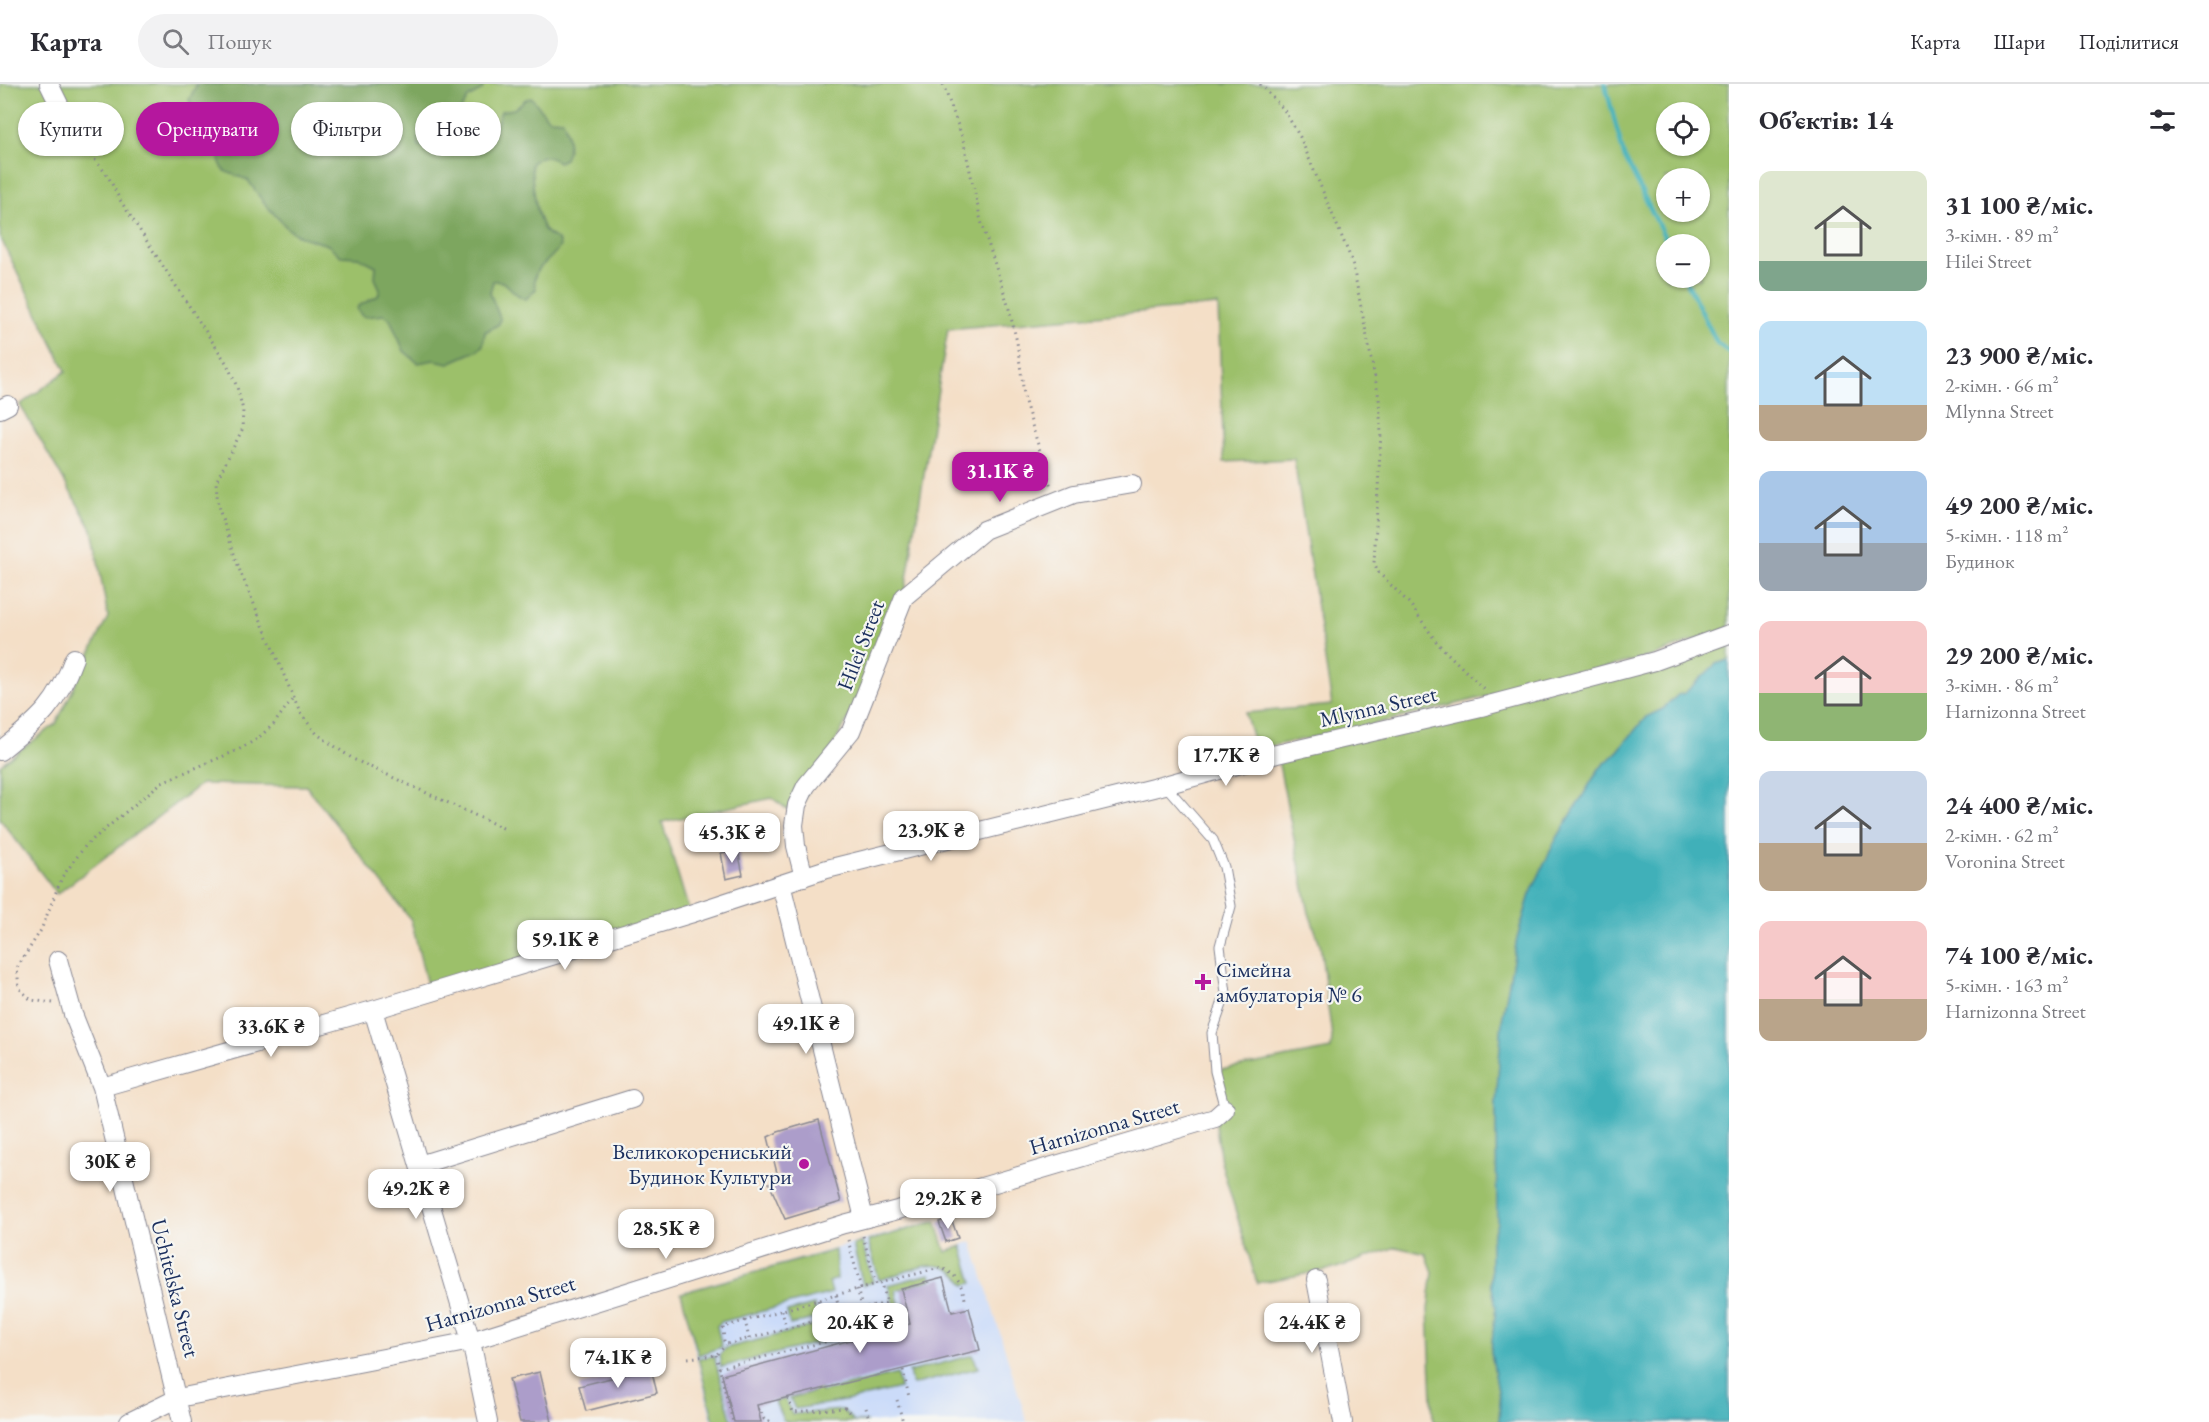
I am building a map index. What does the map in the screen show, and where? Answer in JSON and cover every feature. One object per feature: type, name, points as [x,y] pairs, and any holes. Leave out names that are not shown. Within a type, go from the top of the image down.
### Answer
[{"type":"street","points":[[49,84],[58,102]]},
{"type":"street","name":"Hilei Street","points":[[804,877],[796,846],[794,825],[800,796],[851,731],[904,597],[984,530],[1053,500],[1132,484]]},
{"type":"street","name":"Mlynna Street","points":[[102,1087],[373,1010],[804,877],[1165,785],[1277,754],[1498,702],[1655,660],[1729,634]]},
{"type":"street","points":[[0,751],[46,712],[66,679],[74,658]]},
{"type":"street","points":[[781,884],[855,1221]]},
{"type":"street","name":"Uchitelska Street","points":[[58,960],[73,1014],[102,1087],[182,1422]]},
{"type":"street","points":[[373,1010],[471,1341],[488,1422]]},
{"type":"street","points":[[419,1166],[632,1099]]},
{"type":"street","name":"Harnizonna Street","points":[[129,1422],[178,1398],[471,1341],[855,1221],[951,1196],[1220,1114]]},
{"type":"street","points":[[1316,1280],[1343,1422]]},
{"type":"lane","points":[[1165,785],[1213,840],[1224,867],[1231,906],[1220,946],[1226,993],[1212,1033],[1220,1114]]},
{"type":"path","points":[[944,84],[963,139],[981,221],[1008,305],[1017,342],[1025,402],[1050,481],[1053,500]]},
{"type":"path","points":[[1260,84],[1284,110],[1300,137],[1355,272],[1379,398],[1381,433],[1374,563],[1379,573],[1421,618],[1438,644],[1498,702]]},
{"type":"path","points":[[91,156],[108,176],[120,200],[227,364],[237,387],[243,410],[242,430],[216,482],[218,506],[240,571],[292,699],[308,724],[331,746],[353,759],[505,829]]},
{"type":"path","points":[[73,1014],[50,1002],[31,1000],[19,988],[17,977],[17,968],[42,930],[62,877],[86,845],[162,782],[238,750],[257,739],[274,724],[292,699]]},
{"type":"path","points":[[855,1221],[876,1284]]},
{"type":"path","points":[[719,1368],[865,1332],[859,1289],[855,1221]]},
{"type":"path","points":[[727,1344],[722,1332],[723,1327],[940,1268],[956,1277],[962,1286],[965,1299]]},
{"type":"path","points":[[688,1358],[716,1355],[727,1344],[887,1303],[882,1282]]},
{"type":"path","points":[[836,1295],[840,1316]]},
{"type":"path","points":[[818,1300],[823,1320]]},
{"type":"path","points":[[876,1306],[881,1332]]},
{"type":"path","points":[[782,1310],[786,1329]]},
{"type":"path","points":[[745,1320],[749,1339]]},
{"type":"path","points":[[863,1324],[879,1320]]},
{"type":"path","points":[[716,1355],[733,1422]]},
{"type":"path","points":[[903,1370],[909,1397]]},
{"type":"path","points":[[788,1398],[794,1412],[845,1408],[850,1412]]},
{"type":"path","points":[[897,1400],[903,1422]]},
{"type":"path","points":[[866,1408],[870,1422]]},
{"type":"path","points":[[758,1410],[760,1409],[764,1419],[772,1422]]},
{"type":"shaded area","points":[[936,1220],[946,1251],[972,1241],[1027,1422],[712,1422],[681,1292]]},
{"type":"green space","points":[[0,84],[1729,84],[1729,628],[1653,656],[1350,730],[1256,749],[1245,713],[1332,705],[1294,459],[1224,462],[1218,305],[948,329],[904,597],[877,666],[795,815],[772,798],[662,822],[690,914],[429,993],[411,920],[306,786],[201,784],[57,894],[0,819],[0,765],[56,724],[108,617],[92,529],[20,405],[66,371],[0,237]]},
{"type":"green space","points":[[197,84],[484,84],[482,90],[466,102],[415,102],[415,156],[501,156],[501,111],[514,109],[526,99],[532,98],[550,119],[563,120],[567,135],[568,149],[565,159],[559,162],[548,157],[541,157],[531,164],[535,200],[540,219],[546,232],[558,240],[560,246],[538,271],[534,282],[536,289],[526,299],[503,282],[493,281],[490,293],[500,318],[499,324],[485,332],[483,345],[478,350],[449,363],[434,360],[418,363],[404,351],[390,319],[384,315],[363,317],[357,310],[358,306],[378,296],[380,289],[375,278],[376,266],[358,257],[341,256],[328,245],[299,236],[288,229],[264,203],[248,180],[224,171],[219,160],[221,156],[279,156],[279,102],[190,102]]},
{"type":"green space","points":[[1729,642],[1729,660],[1716,664],[1685,693],[1673,699],[1663,709],[1646,717],[1618,751],[1599,769],[1554,843],[1530,895],[1517,939],[1502,1021],[1496,1105],[1497,1223],[1491,1241],[1491,1282],[1496,1307],[1491,1351],[1500,1403],[1499,1422],[1433,1422],[1428,1309],[1433,1272],[1426,1254],[1396,1247],[1337,1268],[1257,1283],[1221,1162],[1215,1118],[1225,1109],[1215,1071],[1331,1049],[1332,1037],[1320,944],[1309,913],[1278,760]]},
{"type":"green space","points":[[936,1221],[946,1252],[962,1246],[973,1283],[965,1285],[956,1274],[947,1268],[937,1266],[915,1268],[879,1280],[868,1241]]},
{"type":"green space","points":[[862,1242],[873,1282],[863,1285],[853,1245]]},
{"type":"green space","points":[[835,1250],[837,1279],[829,1282],[832,1293],[721,1322],[717,1326],[722,1347],[698,1355],[681,1293]]},
{"type":"green space","points":[[930,1274],[932,1279],[896,1290],[900,1309],[895,1310],[888,1285]]},
{"type":"green space","points":[[814,1305],[817,1318],[790,1325],[787,1312]]},
{"type":"green space","points":[[857,1315],[862,1332],[721,1367],[719,1355],[726,1348]]},
{"type":"green space","points":[[973,1355],[978,1368],[912,1385],[909,1372]]},
{"type":"green space","points":[[714,1356],[732,1422],[714,1422],[698,1358]]},
{"type":"green space","points":[[897,1374],[900,1388],[850,1400],[795,1409],[790,1398],[813,1392],[810,1377],[817,1376],[821,1392]]},
{"type":"green space","points":[[785,1399],[792,1414],[843,1410],[854,1422],[788,1422],[783,1420],[775,1402]]},
{"type":"water","points":[[1729,660],[1729,1422],[1499,1422],[1500,1403],[1491,1351],[1496,1307],[1491,1282],[1491,1241],[1497,1223],[1496,1105],[1502,1021],[1517,939],[1530,895],[1554,843],[1599,769],[1618,751],[1646,717],[1663,709],[1678,695],[1685,693],[1716,664]]},
{"type":"building","points":[[738,850],[743,875],[726,879],[721,853]]},
{"type":"building","points":[[819,1120],[841,1202],[785,1219],[769,1183],[779,1181],[768,1137]]},
{"type":"building","points":[[951,1218],[958,1238],[946,1242],[939,1222]]},
{"type":"building","points":[[943,1278],[952,1312],[969,1308],[980,1350],[757,1405],[761,1422],[734,1422],[722,1375],[910,1324],[901,1289]]},
{"type":"building","points":[[651,1368],[657,1393],[586,1411],[579,1386]]},
{"type":"building","points":[[540,1372],[552,1422],[520,1422],[509,1379]]},
{"type":"waterway","points":[[1605,84],[1624,156],[1663,234]]},
{"type":"waterway","points":[[1690,288],[1717,343],[1729,352]]},
{"type":"place","name":"Сімейна амбулаторія № 6","points":[[1203,982]]},
{"type":"place","name":"Великокорениський Будинок Культури","points":[[804,1164]]}]
